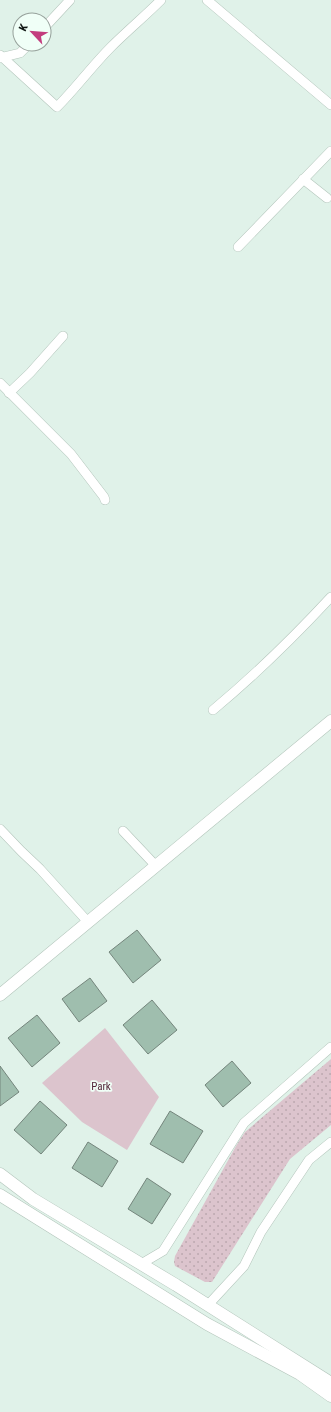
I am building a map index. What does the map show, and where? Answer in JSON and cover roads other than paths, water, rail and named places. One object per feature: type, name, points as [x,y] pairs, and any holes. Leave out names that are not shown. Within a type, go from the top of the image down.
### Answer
[{"type":"street","points":[[52,19],[70,0]]},
{"type":"street","points":[[1,57],[57,107],[74,90],[87,73],[111,47],[161,0]]},
{"type":"street","points":[[207,0],[331,105]]},
{"type":"street","points":[[1,57],[21,52]]},
{"type":"street","points":[[238,247],[331,151]]},
{"type":"street","points":[[304,179],[327,198]]},
{"type":"street","points":[[9,393],[30,373],[64,336]]},
{"type":"street","points":[[0,383],[71,454],[105,500]]},
{"type":"street","points":[[213,710],[244,685],[305,626],[331,597]]},
{"type":"street","points":[[0,996],[330,724]]},
{"type":"street","points":[[0,829],[40,869],[88,922]]},
{"type":"street","points":[[123,831],[156,866]]},
{"type":"street","points":[[141,1264],[162,1251],[244,1123],[331,1047]]},
{"type":"street","points":[[208,1305],[244,1266],[261,1232],[309,1160],[331,1142]]},
{"type":"street","points":[[0,1174],[33,1199],[208,1305],[331,1384]]},
{"type":"street","points":[[0,1195],[207,1324],[300,1374],[331,1396]]},
{"type":"park label","name":"Park","points":[[101,1086]]}]
